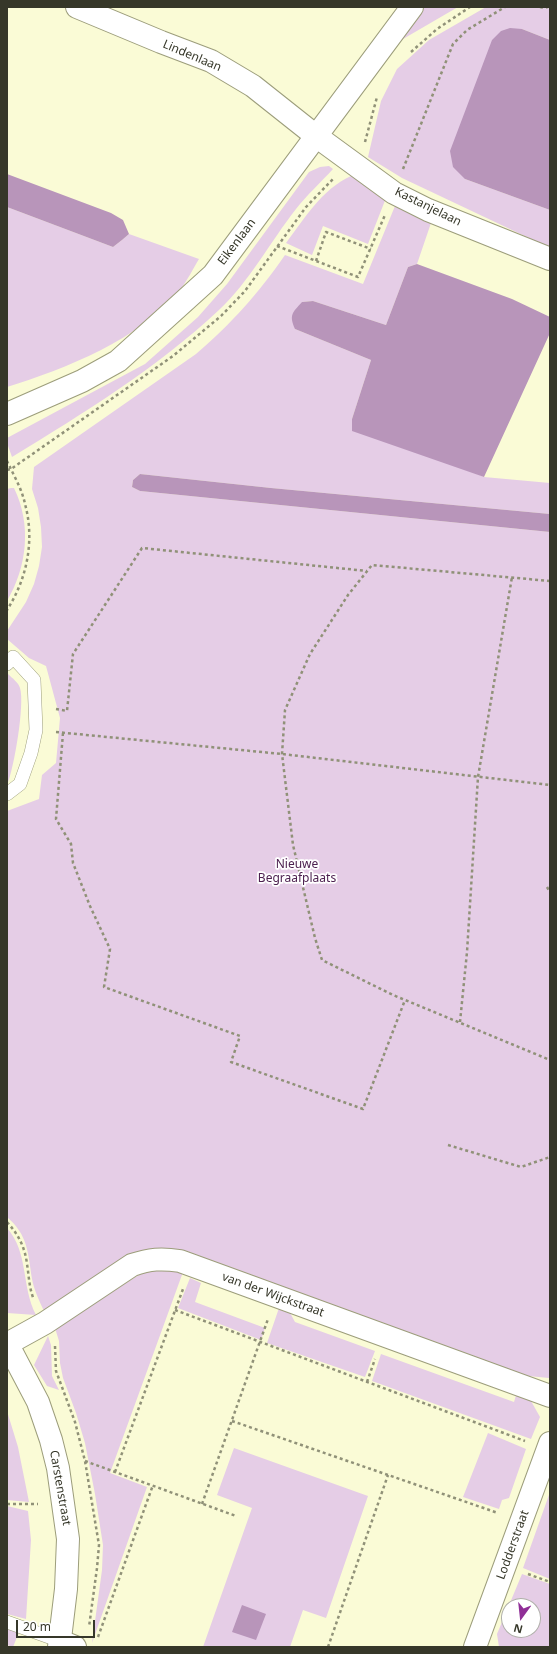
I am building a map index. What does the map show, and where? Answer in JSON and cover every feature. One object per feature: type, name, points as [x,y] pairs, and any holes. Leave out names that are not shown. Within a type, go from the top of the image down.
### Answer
[{"type":"street","name":"Lindenlaan","points":[[77,7],[211,61],[253,86],[316,136]]},
{"type":"street","name":"Eikenlaan","points":[[7,414],[82,381],[118,361],[213,275],[412,7]]},
{"type":"street","name":"Kastanjelaan","points":[[316,136],[394,193],[428,210],[550,259]]},
{"type":"street","name":"van der Wijckstraat","points":[[7,1344],[45,1322],[132,1265],[148,1260],[164,1259],[180,1261],[550,1396]]},
{"type":"street","name":"Carstenstraat","points":[[7,1344],[38,1402],[51,1440],[58,1468],[68,1539],[65,1645]]},
{"type":"street","name":"Lodderstraat","points":[[475,1647],[549,1446]]},
{"type":"lane","points":[[7,664],[13,656],[34,680],[36,730],[31,753],[20,784],[7,794]]},
{"type":"lane","name":"Carstenstraat","points":[[7,1622],[65,1645]]},
{"type":"path","points":[[277,246],[358,277],[394,193],[453,44],[468,30],[505,7]]},
{"type":"path","points":[[540,7],[550,10]]},
{"type":"path","points":[[544,8],[548,7]]},
{"type":"path","points":[[316,261],[326,232],[371,249]]},
{"type":"path","points":[[7,461],[9,469],[25,503],[29,524],[30,548],[25,573],[7,610]]},
{"type":"path","points":[[35,706],[67,711],[73,654],[142,548],[368,571]]},
{"type":"path","points":[[550,581],[372,565],[348,595],[310,654],[285,710],[282,754],[293,845],[315,938],[322,960],[405,1000],[550,1060]]},
{"type":"path","points":[[460,1022],[467,952],[478,777],[512,577]]},
{"type":"path","points":[[36,730],[282,754],[550,785]]},
{"type":"path","points":[[63,733],[56,818],[71,844],[73,863],[90,906],[110,949],[104,987],[240,1036],[231,1062],[363,1109],[405,1000]]},
{"type":"path","points":[[547,887],[550,892]]},
{"type":"path","points":[[448,1145],[521,1167],[550,1157]]},
{"type":"path","points":[[115,1472],[192,1266]]},
{"type":"path","points":[[202,1504],[276,1297]]},
{"type":"path","points":[[175,1310],[549,1446]]},
{"type":"path","points":[[232,1421],[521,1521]]},
{"type":"path","points":[[85,1461],[236,1516]]},
{"type":"path","points":[[328,1647],[388,1475]]},
{"type":"path","points":[[97,1640],[153,1485]]},
{"type":"path","name":"Carstenstraat","points":[[7,1504],[42,1504]]},
{"type":"green space","points":[[421,7],[458,7],[391,46]]},
{"type":"green space","points":[[486,7],[550,7],[550,40],[522,29],[465,179],[550,210],[550,248],[402,178],[368,157],[381,101],[397,69],[429,40]]},
{"type":"green space","points":[[329,166],[333,169],[296,209],[250,274],[219,310],[171,351],[119,389],[12,457],[7,443],[7,438],[145,364],[198,317],[227,284],[309,172],[320,167]]},
{"type":"green space","points":[[351,176],[354,176],[386,198],[368,244],[323,226],[312,255],[286,243],[314,205],[331,189]]},
{"type":"green space","name":"Nieuwe Begraafplaats","points":[[395,206],[431,223],[417,264],[408,267],[386,325],[313,301],[302,302],[295,329],[371,360],[352,419],[484,477],[550,483],[550,514],[271,488],[140,474],[133,480],[132,487],[140,491],[550,532],[549,1378],[528,1376],[411,1336],[181,1252],[170,1250],[154,1249],[138,1252],[44,1311],[34,1287],[26,1245],[19,1231],[7,1217],[7,811],[39,799],[42,775],[56,763],[60,718],[46,666],[29,658],[7,639],[7,631],[26,602],[34,584],[42,547],[38,508],[32,489],[34,467],[196,354],[244,308],[265,283],[285,255],[363,284]]},
{"type":"green space","points":[[7,207],[113,247],[129,234],[199,259],[180,290],[164,307],[145,323],[101,350],[53,371],[7,387]]},
{"type":"green space","points":[[14,488],[20,502],[25,531],[25,546],[19,574],[7,601],[7,489]]},
{"type":"green space","points":[[8,674],[17,682],[19,686],[21,708],[16,751],[7,785],[7,675]]},
{"type":"green space","points":[[7,1228],[19,1248],[28,1293],[36,1315],[7,1313]]},
{"type":"green space","points":[[157,1270],[183,1272],[110,1473],[147,1487],[92,1643],[102,1570],[103,1545],[85,1443],[63,1378],[60,1363],[59,1341],[55,1328],[137,1276],[147,1271]]},
{"type":"green space","points":[[190,1278],[201,1283],[195,1302],[265,1328],[261,1340],[178,1308]]},
{"type":"green space","points":[[279,1308],[289,1311],[295,1322],[375,1351],[365,1377],[267,1343]]},
{"type":"green space","points":[[48,1336],[51,1345],[52,1376],[59,1390],[47,1386],[34,1365]]},
{"type":"green space","points":[[381,1354],[514,1402],[517,1392],[531,1401],[540,1417],[531,1439],[372,1381]]},
{"type":"green space","points":[[7,1411],[18,1447],[29,1502],[7,1500]]},
{"type":"green space","points":[[488,1433],[526,1449],[509,1498],[502,1500],[499,1509],[463,1497]]},
{"type":"green space","points":[[234,1448],[368,1496],[326,1618],[303,1610],[290,1647],[203,1647],[252,1508],[217,1495]]},
{"type":"green space","points":[[550,1492],[550,1579],[523,1568]]},
{"type":"green space","points":[[7,1506],[28,1511],[31,1540],[26,1619],[7,1614]]},
{"type":"green space","points":[[522,1574],[550,1584],[550,1647],[499,1647],[497,1634],[501,1624],[501,1638],[541,1638],[541,1598],[512,1598]]},
{"type":"green space","points":[[7,1628],[19,1632],[13,1647],[7,1645]]},
{"type":"shaded area","points":[[510,28],[522,29],[550,40],[550,210],[465,179],[453,167],[450,151],[492,40],[501,31]]},
{"type":"shaded area","points":[[7,174],[111,213],[123,220],[129,234],[113,247],[7,207]]},
{"type":"shaded area","points":[[417,264],[512,299],[550,317],[550,333],[484,477],[352,431],[352,419],[371,360],[295,329],[293,324],[292,314],[302,302],[313,301],[386,325],[408,267]]},
{"type":"shaded area","points":[[140,474],[271,488],[550,514],[550,532],[140,491],[132,487],[133,480]]},
{"type":"shaded area","points":[[242,1605],[266,1614],[256,1640],[232,1632]]}]
